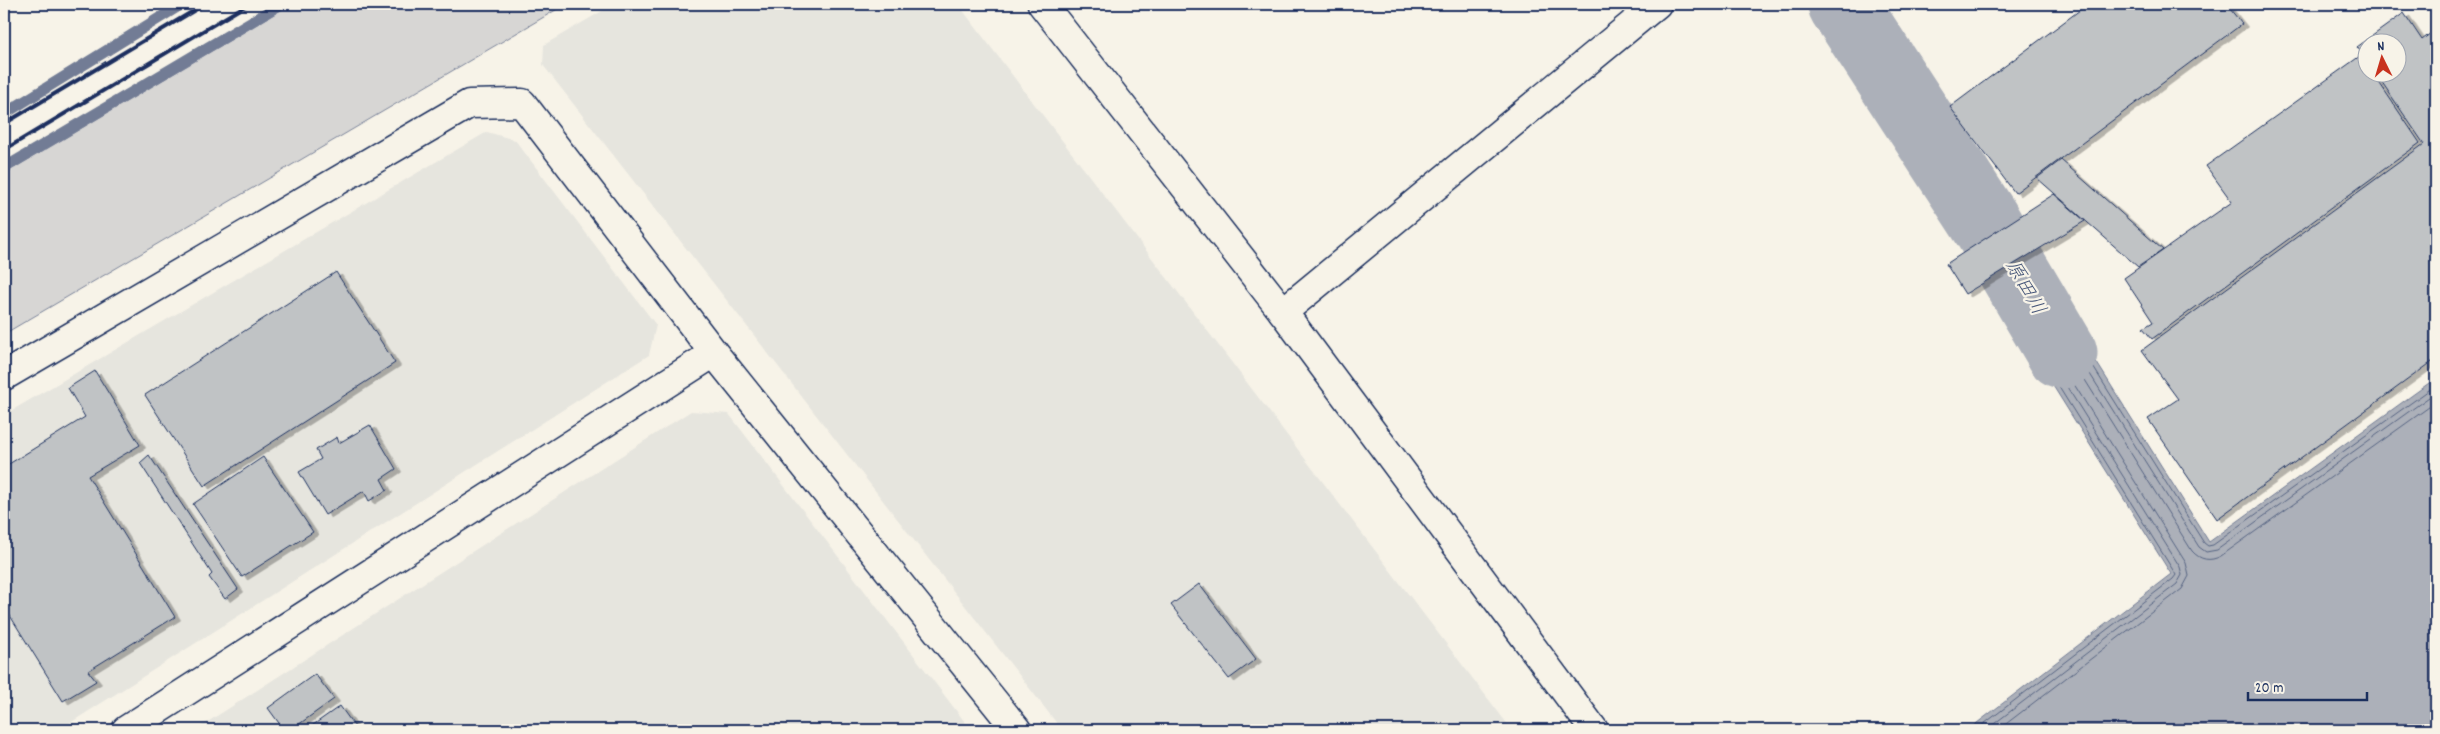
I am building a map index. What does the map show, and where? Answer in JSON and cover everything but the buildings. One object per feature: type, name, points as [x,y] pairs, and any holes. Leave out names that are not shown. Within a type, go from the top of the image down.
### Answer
[{"type":"street","points":[[1042,4],[1283,312],[1594,730]]},
{"type":"street","points":[[1283,312],[1657,4]]},
{"type":"street","points":[[4,376],[469,104],[522,104],[714,353],[1017,730]]},
{"type":"street","points":[[126,730],[714,353]]},
{"type":"shaded area","points":[[291,4],[566,4],[4,334],[4,174]]},
{"type":"shaded area","points":[[614,4],[958,4],[1512,730],[1062,730],[543,65],[544,45]]},
{"type":"shaded area","points":[[487,132],[515,140],[656,325],[649,355],[59,730],[4,730],[4,415]]},
{"type":"shaded area","points":[[691,411],[729,414],[971,730],[195,730]]},
{"type":"water","points":[[1813,4],[1870,4],[2009,221],[1966,248]]},
{"type":"water","points":[[2030,256],[2209,542],[2436,378],[2436,730],[1968,730],[2171,574],[1988,282]]},
{"type":"waterway","points":[[4,114],[182,4]]},
{"type":"waterway","points":[[4,168],[281,4]]},
{"type":"waterway","name":"原田川","points":[[1843,4],[1985,222],[2062,353]]},
{"type":"railway","points":[[4,124],[205,4]]},
{"type":"railway","points":[[4,150],[248,4]]}]
